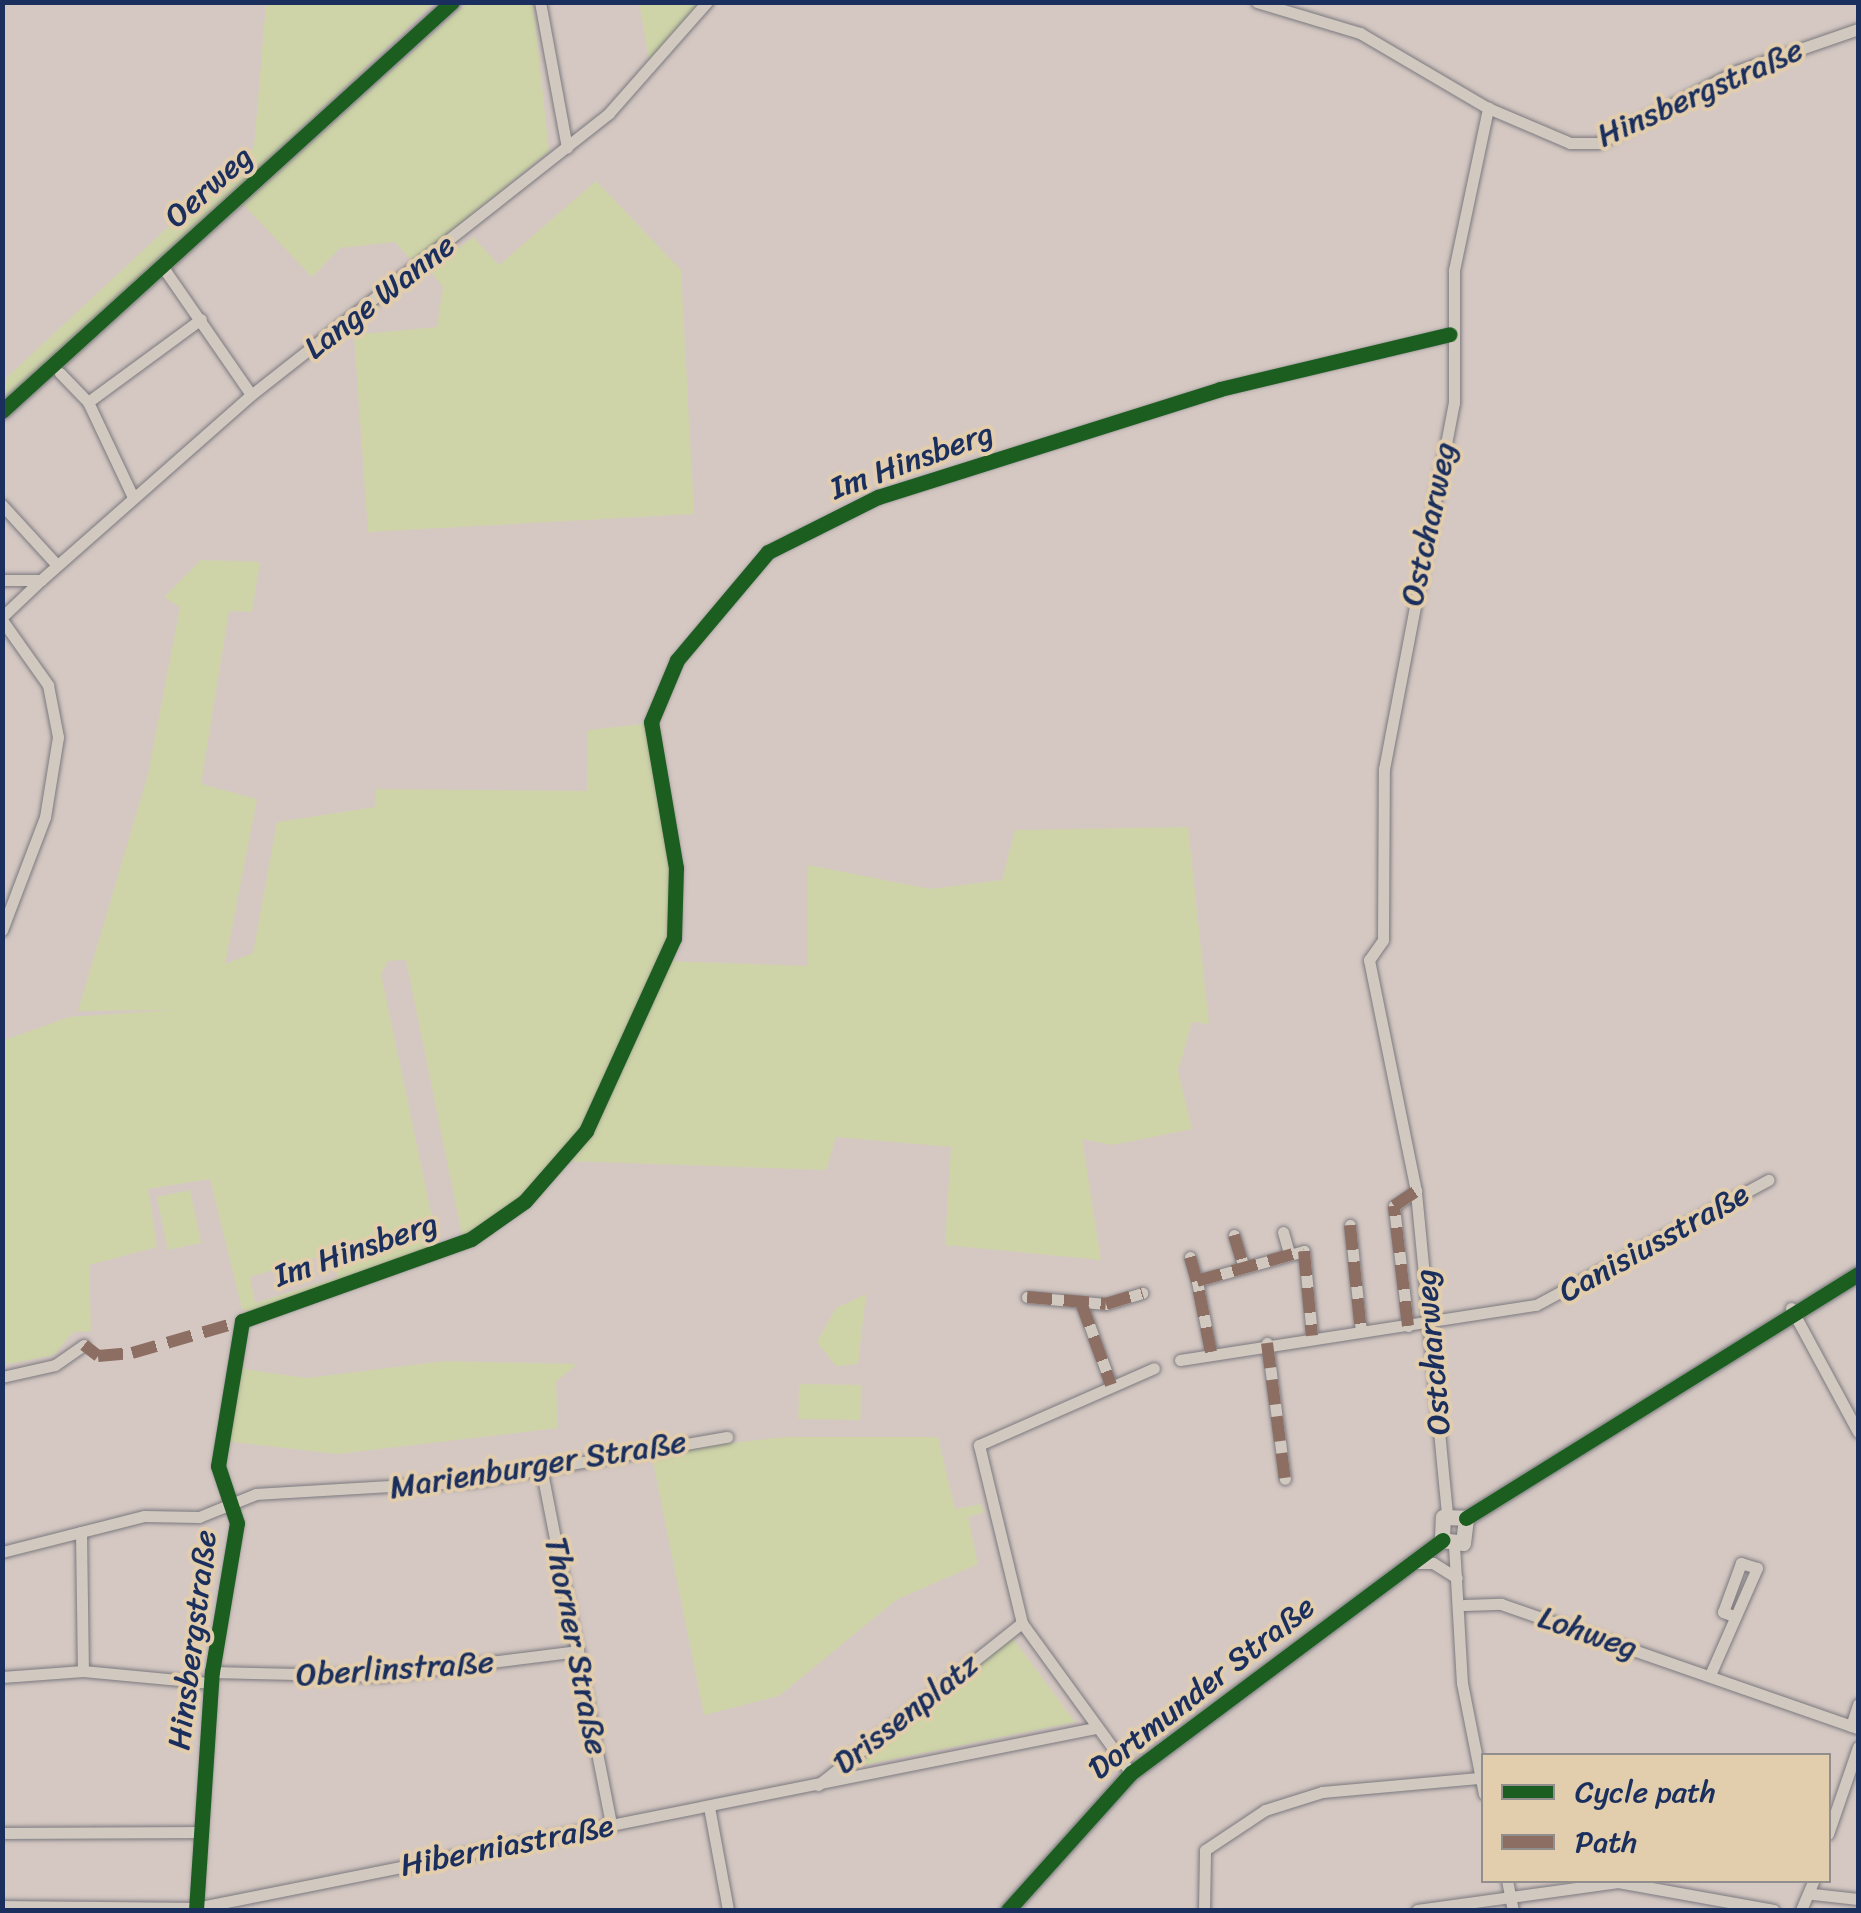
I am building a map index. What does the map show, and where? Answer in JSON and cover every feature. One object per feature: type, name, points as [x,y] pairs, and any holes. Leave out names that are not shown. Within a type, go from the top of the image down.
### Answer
[{"type":"main road","name":"Oerweg","points":[[2,410],[452,2]]},
{"type":"main road","points":[[1466,1518],[1469,1536],[1448,1542],[1447,1514],[1466,1518],[1791,1308],[1858,1274]]},
{"type":"main road","name":"Dortmunder Straße","points":[[1008,1910],[1131,1773],[1408,1564],[1448,1542]]},
{"type":"street","points":[[540,2],[567,148]]},
{"type":"street","name":"Lange Wanne","points":[[2,619],[134,496],[567,148],[707,2]]},
{"type":"street","points":[[1257,2],[1360,33],[1488,108]]},
{"type":"street","name":"Hinsbergstraße","points":[[1488,108],[1554,138],[1598,143],[1737,71],[1858,29]]},
{"type":"street","name":"Ostcharweg","points":[[1447,1514],[1433,1324],[1416,1190],[1369,960],[1383,940],[1384,769],[1456,386],[1450,334],[1458,241],[1488,108]]},
{"type":"street","points":[[162,266],[248,390]]},
{"type":"street","points":[[88,402],[202,319]]},
{"type":"street","name":"Im Hinsberg","points":[[242,1320],[471,1239],[524,1201],[586,1131],[676,926],[654,702],[677,660],[768,552],[929,478],[1220,389],[1450,334]]},
{"type":"street","points":[[60,373],[88,402],[134,496]]},
{"type":"street","points":[[2,505],[56,565]]},
{"type":"street","points":[[2,580],[40,580]]},
{"type":"street","points":[[2,619],[48,685],[58,737],[45,817],[2,930]]},
{"type":"street","name":"Canisiusstraße","points":[[1180,1360],[1312,1336],[1433,1324],[1585,1286],[1768,1180]]},
{"type":"street","name":"Ostcharweg","points":[[1408,1326],[1394,1206],[1416,1190]]},
{"type":"street","points":[[1350,1225],[1361,1331]]},
{"type":"street","points":[[1283,1232],[1289,1253]]},
{"type":"street","points":[[1234,1235],[1244,1266]]},
{"type":"street","points":[[1197,1282],[1304,1251],[1312,1336]]},
{"type":"street","points":[[1190,1257],[1211,1352]]},
{"type":"street","points":[[1028,1296],[1081,1302],[1142,1293]]},
{"type":"street","points":[[1081,1302],[1112,1385]]},
{"type":"street","points":[[1791,1308],[1858,1432]]},
{"type":"street","name":"Hinsbergstraße","points":[[196,1910],[212,1678],[236,1523],[218,1466],[242,1320]]},
{"type":"street","points":[[1267,1343],[1285,1479]]},
{"type":"street","points":[[2,1376],[55,1364],[84,1345]]},
{"type":"street","points":[[1131,1773],[1022,1624],[980,1436],[1154,1368]]},
{"type":"street","name":"Marienburger Straße","points":[[2,1552],[81,1532],[230,1504],[256,1494],[389,1491],[727,1437]]},
{"type":"street","name":"Thorner Straße","points":[[541,1468],[611,1826]]},
{"type":"street","points":[[81,1532],[84,1671]]},
{"type":"street","points":[[1448,1542],[1464,1605],[1462,1683],[1481,1786]]},
{"type":"street","points":[[1408,1564],[1432,1563],[1457,1578]]},
{"type":"street","name":"Lohweg","points":[[1464,1605],[1501,1604],[1855,1727]]},
{"type":"street","points":[[1710,1675],[1731,1615]]},
{"type":"street","name":"Drissenplatz","points":[[818,1785],[1022,1624]]},
{"type":"street","name":"Oberlinstraße","points":[[2,1677],[84,1671],[212,1678],[367,1677],[578,1651]]},
{"type":"street","points":[[1855,1727],[1858,1704]]},
{"type":"street","name":"Drissenplatz","points":[[818,1785],[1095,1728]]},
{"type":"street","points":[[1831,1825],[1858,1747]]},
{"type":"street","points":[[1204,1910],[1205,1850],[1266,1810],[1322,1792],[1478,1778]]},
{"type":"street","name":"Hiberniastraße","points":[[2,1906],[196,1910],[818,1785]]},
{"type":"street","points":[[708,1807],[728,1910]]},
{"type":"street","points":[[2,1833],[200,1832]]},
{"type":"street","points":[[1416,1910],[1508,1887],[1642,1883],[1773,1910]]},
{"type":"street","points":[[1508,1887],[1512,1910]]},
{"type":"street","points":[[1801,1910],[1814,1887],[1858,1899]]},
{"type":"green space","points":[[266,3],[434,3],[3,409],[3,381],[254,147]]},
{"type":"green space","points":[[467,3],[533,3],[549,151],[413,262],[395,242],[340,248],[312,277],[243,204]]},
{"type":"green space","points":[[639,3],[701,3],[650,65]]},
{"type":"green space","points":[[596,181],[681,270],[694,514],[368,532],[354,335],[437,327],[443,287],[430,270],[473,237],[499,265]]},
{"type":"green space","points":[[201,560],[260,562],[252,612],[229,611],[201,784],[257,799],[225,964],[253,953],[277,822],[375,807],[376,789],[587,791],[588,730],[651,723],[676,868],[667,961],[808,966],[808,865],[930,889],[1002,880],[1015,830],[1188,827],[1209,1024],[1192,1022],[1178,1071],[1192,1129],[1113,1145],[1082,1139],[1101,1260],[945,1245],[951,1147],[836,1137],[826,1170],[564,1161],[524,1201],[463,1240],[406,960],[388,961],[381,974],[440,1255],[257,1314],[242,1309],[210,1179],[148,1189],[157,1247],[89,1265],[91,1331],[73,1332],[54,1355],[3,1365],[2,1041],[69,1017],[174,1010],[78,1011],[148,774],[180,607],[164,597]],"holes":[[[330,1253],[338,1277],[255,1303],[250,1277]]]},
{"type":"green space","points":[[190,1190],[201,1243],[168,1250],[157,1197]]},
{"type":"green space","points":[[866,1294],[858,1364],[836,1366],[817,1342],[836,1308]]},
{"type":"green space","points":[[445,1361],[577,1364],[556,1382],[558,1428],[337,1454],[224,1441],[237,1368],[307,1378]]},
{"type":"green space","points":[[799,1384],[861,1385],[860,1420],[798,1419]]},
{"type":"green space","points":[[785,1437],[938,1437],[955,1509],[981,1504],[984,1512],[968,1517],[978,1564],[896,1600],[779,1696],[704,1715],[651,1452]]},
{"type":"green space","points":[[1012,1637],[1075,1722],[854,1767],[853,1763]]},
{"type":"marked path","points":[[1408,1326],[1394,1206],[1416,1191]]},
{"type":"marked path","points":[[1350,1225],[1361,1331]]},
{"type":"marked path","points":[[1234,1235],[1244,1267]]},
{"type":"marked path","points":[[1211,1352],[1197,1281],[1304,1251],[1312,1336]]},
{"type":"marked path","points":[[1190,1257],[1197,1281]]},
{"type":"marked path","points":[[1027,1297],[1106,1304],[1142,1293]]},
{"type":"marked path","points":[[1081,1302],[1111,1385]]},
{"type":"marked path","points":[[84,1345],[98,1356],[132,1353],[242,1321]]},
{"type":"marked path","points":[[1267,1343],[1285,1479]]},
{"type":"cycle path","points":[[2,411],[452,2]]},
{"type":"cycle path","points":[[196,1910],[212,1672],[237,1523],[218,1466],[242,1321],[471,1239],[525,1201],[586,1131],[674,938],[676,868],[651,722],[677,660],[768,552],[878,497],[1220,389],[1450,334]]},
{"type":"cycle path","points":[[1466,1518],[1858,1274]]},
{"type":"cycle path","points":[[1008,1910],[1131,1773],[1442,1540]]}]
